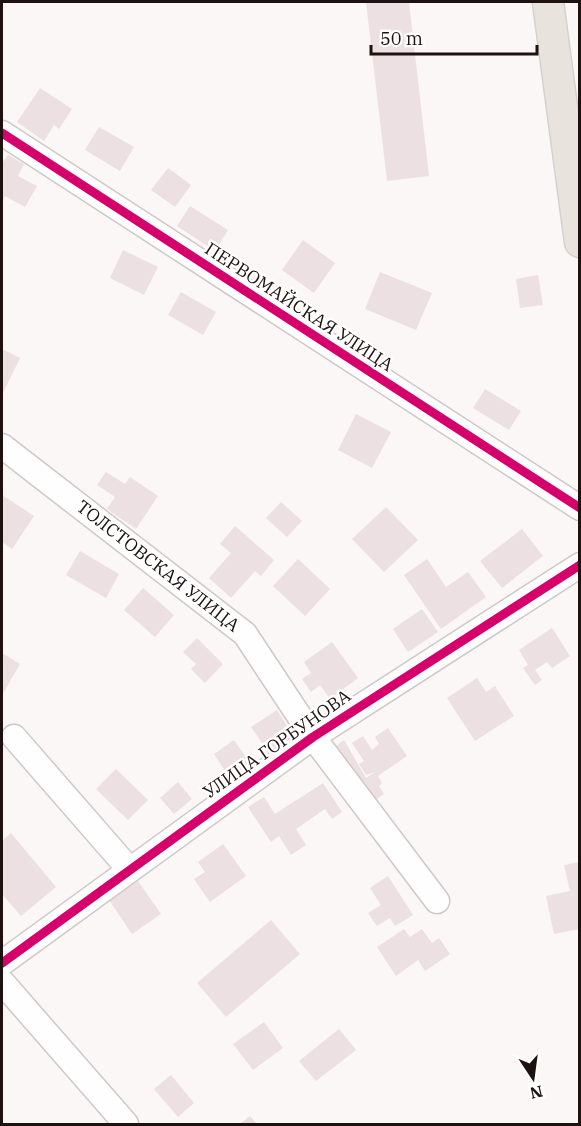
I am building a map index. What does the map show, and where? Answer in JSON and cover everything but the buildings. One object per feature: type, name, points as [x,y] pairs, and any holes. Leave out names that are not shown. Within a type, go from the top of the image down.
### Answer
[{"type":"main road","points":[[548,2],[579,242]]},
{"type":"street","name":"ПЕРВОМАЙСКАЯ УЛИЦА","points":[[2,133],[579,508]]},
{"type":"street","name":"ТОЛСТОВСКАЯ УЛИЦА","points":[[2,446],[245,634],[313,737],[437,901]]},
{"type":"street","name":"УЛИЦА ГОРБУНОВА","points":[[2,963],[313,737],[579,564]]},
{"type":"street","points":[[14,737],[129,869]]},
{"type":"street","points":[[2,982],[126,1125]]},
{"type":"cycle path","points":[[2,133],[580,508]]},
{"type":"cycle path","points":[[2,963],[313,737],[580,565]]}]
